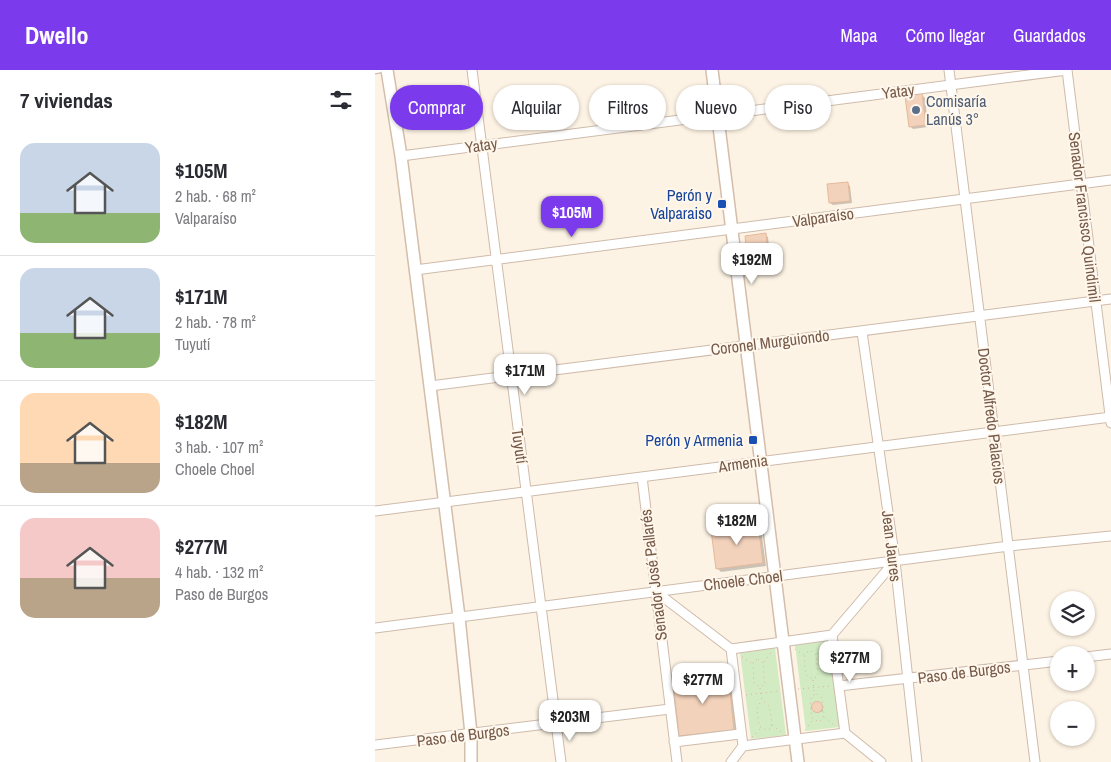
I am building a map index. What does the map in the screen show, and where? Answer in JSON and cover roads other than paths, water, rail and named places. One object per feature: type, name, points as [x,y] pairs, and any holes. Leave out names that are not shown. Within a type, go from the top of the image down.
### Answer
[{"type":"street","points":[[387,70],[401,156],[459,617],[471,734],[471,762]]},
{"type":"street","name":"Tuyutí","points":[[472,70],[561,762]]},
{"type":"street","points":[[712,70],[714,85]]},
{"type":"street","name":"Doctor Alfredo Palacios","points":[[949,70],[1035,762]]},
{"type":"street","name":"Yatay","points":[[755,109],[1067,70]]},
{"type":"street","name":"Senador Francisco Quindimil","points":[[1067,70],[1111,419]]},
{"type":"street","name":"Yatay","points":[[401,156],[676,119]]},
{"type":"street","points":[[719,130],[762,460],[798,762]]},
{"type":"street","name":"Valparaíso","points":[[415,270],[1111,180]]},
{"type":"street","name":"Coronel Murguiondo","points":[[430,386],[746,344],[862,332],[1111,299]]},
{"type":"street","name":"Jean Jaures","points":[[862,332],[895,561],[917,762]]},
{"type":"street","name":"Armenia","points":[[375,511],[993,431],[1111,419]]},
{"type":"street","name":"Senador José Pallarés","points":[[641,477],[677,762]]},
{"type":"street","name":"Choele Choel","points":[[375,628],[775,575],[1009,546],[1111,536]]},
{"type":"street","points":[[655,591],[731,649],[832,636],[895,561]]},
{"type":"street","points":[[832,636],[845,733],[881,762]]},
{"type":"street","points":[[731,649],[731,668],[743,746]]},
{"type":"street","points":[[1095,656],[1111,654]]},
{"type":"street","name":"Paso de Burgos","points":[[839,686],[1050,662]]},
{"type":"street","name":"Paso de Burgos","points":[[375,745],[670,709]]},
{"type":"street","points":[[731,762],[743,746],[795,741],[845,733]]},
{"type":"street","points":[[674,742],[740,734]]},
{"type":"lane","points":[[375,71],[380,70]]},
{"type":"place","name":"Comisaría Lanús 3°","points":[[916,110]]},
{"type":"place","name":"Perón y Valparaiso","points":[[722,204]]},
{"type":"place","name":"Perón y Armenia","points":[[753,440]]}]
